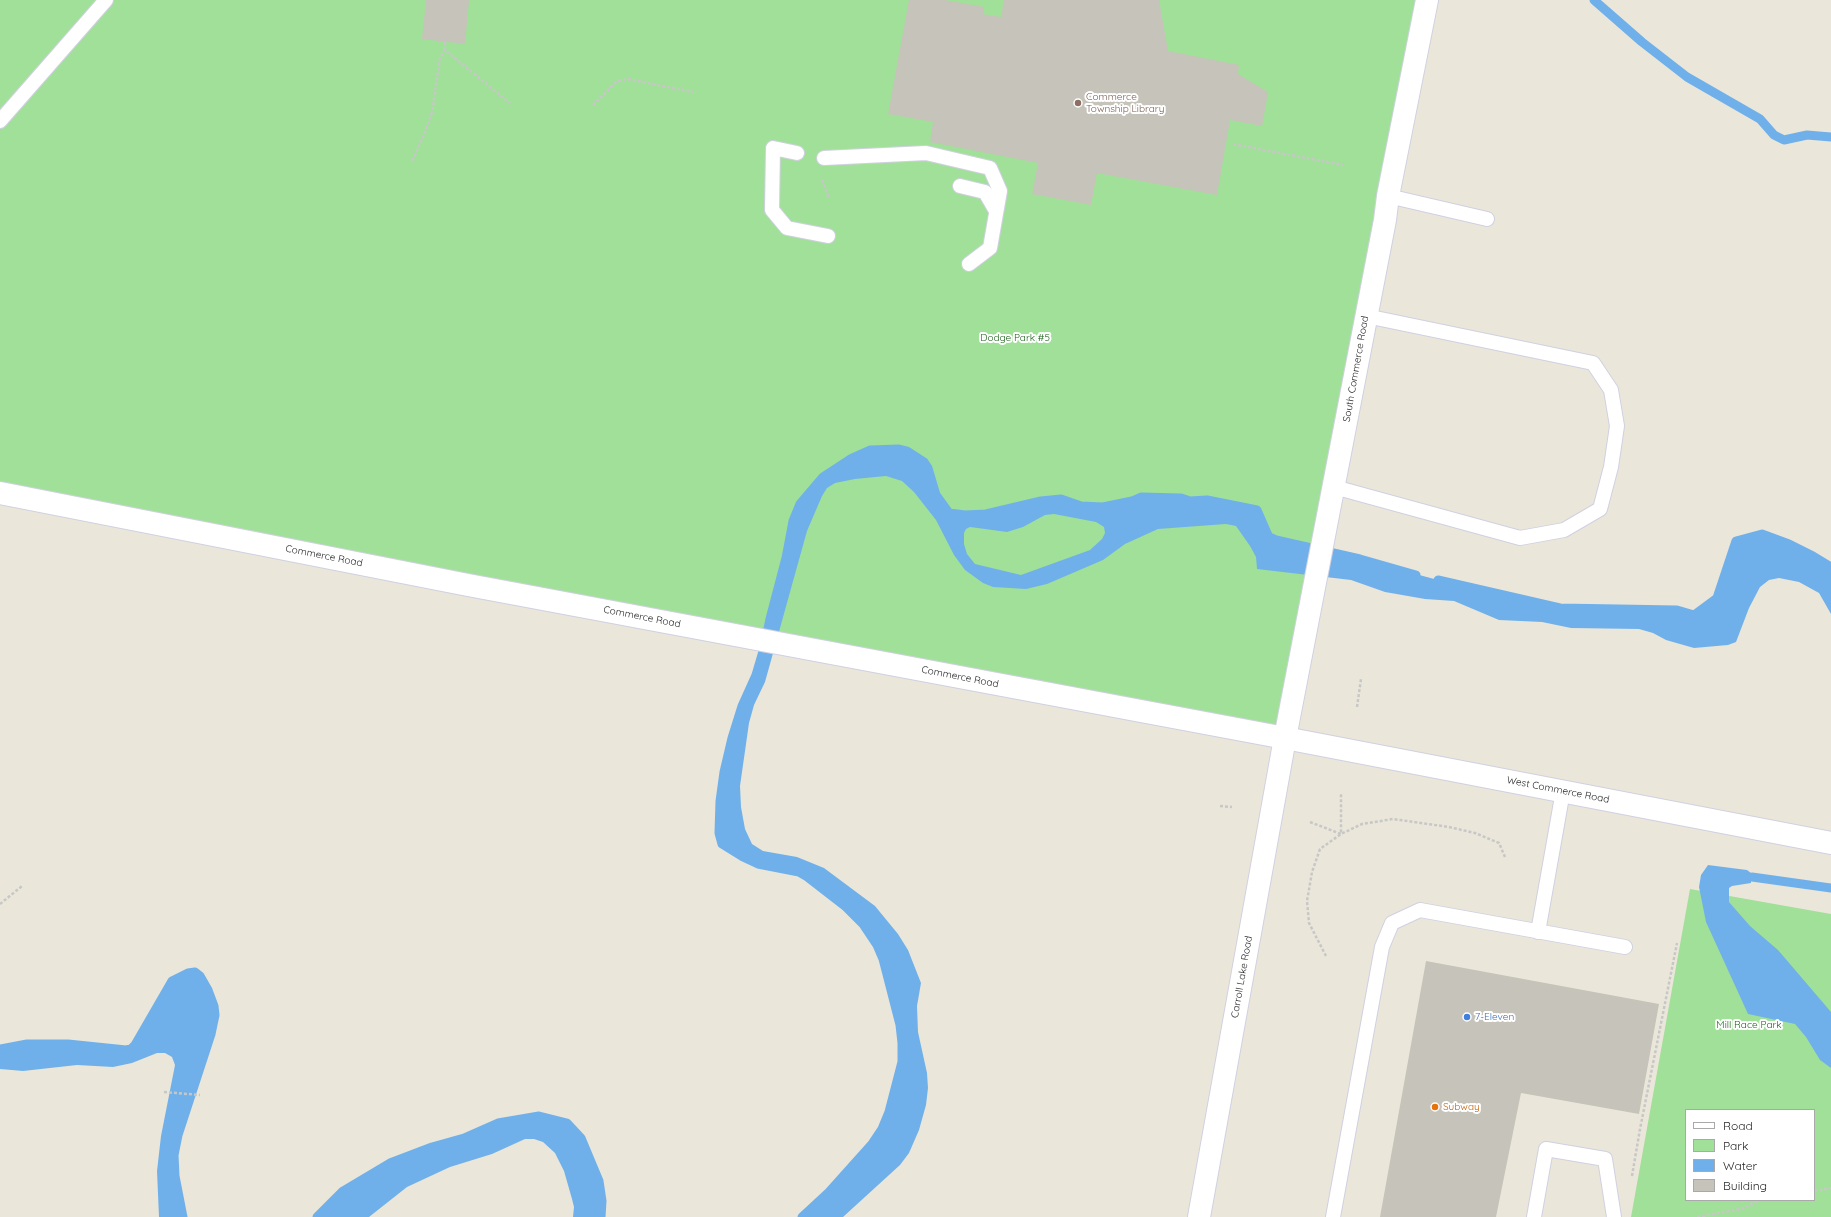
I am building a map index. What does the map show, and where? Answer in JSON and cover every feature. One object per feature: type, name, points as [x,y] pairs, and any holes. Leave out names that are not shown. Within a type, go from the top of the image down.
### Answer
[{"type":"main road","name":"South Commerce Road","points":[[1285,738],[1366,316],[1386,220],[1388,196],[1427,0]]},
{"type":"main road","name":"Commerce Road","points":[[0,493],[468,585],[1285,738]]},
{"type":"main road","name":"West Commerce Road","points":[[1285,738],[1831,843]]},
{"type":"main road","name":"Carroll Lake Road","points":[[1199,1217],[1285,738]]},
{"type":"lane","points":[[0,121],[106,0]]},
{"type":"lane","points":[[797,153],[774,148],[772,210],[787,228],[828,236]]},
{"type":"lane","points":[[824,158],[926,153],[990,168],[1000,191],[990,248],[969,264]]},
{"type":"lane","points":[[960,186],[985,192],[996,210]]},
{"type":"lane","points":[[1388,196],[1487,220]]},
{"type":"lane","points":[[1334,487],[1520,538],[1564,530],[1600,509],[1611,467],[1617,426],[1611,390],[1593,363],[1366,316]]},
{"type":"lane","points":[[1538,932],[1563,792]]},
{"type":"lane","points":[[1333,1217],[1382,947],[1392,923],[1420,910],[1625,947]]},
{"type":"lane","points":[[1534,1217],[1546,1149],[1605,1159],[1614,1217]]},
{"type":"path","points":[[412,161],[424,135],[432,112],[440,58],[445,50],[445,42]]},
{"type":"path","points":[[445,50],[510,103]]},
{"type":"path","points":[[593,105],[618,81],[628,79],[693,92]]},
{"type":"path","points":[[1233,144],[1343,165]]},
{"type":"path","points":[[820,174],[829,198]]},
{"type":"path","points":[[1357,707],[1361,679]]},
{"type":"path","points":[[1340,834],[1341,794]]},
{"type":"path","points":[[1220,806],[1232,807]]},
{"type":"path","points":[[1326,956],[1309,923],[1307,900],[1312,872],[1320,849],[1340,834],[1362,824],[1394,819],[1449,826],[1475,832],[1499,843],[1505,857]]},
{"type":"path","points":[[1310,822],[1340,834]]},
{"type":"path","points":[[0,904],[22,886]]},
{"type":"path","points":[[1610,1193],[1629,1191],[1641,1121],[1678,943]]},
{"type":"path","points":[[164,1092],[200,1095]]},
{"type":"path","points":[[1815,1191],[1831,1188]]},
{"type":"path","points":[[1697,1217],[1741,1209],[1757,1201]]},
{"type":"green space","name":"Dodge Park #5","points":[[0,0],[1423,0],[1281,733],[0,488]]},
{"type":"green space","name":"Mill Race Park","points":[[1690,889],[1831,914],[1831,1217],[1631,1217]]},
{"type":"water","points":[[886,449],[907,451],[924,462],[928,468],[936,495],[949,513],[965,515],[986,514],[1041,501],[1061,499],[1081,506],[1103,507],[1132,501],[1141,497],[1181,498],[1190,501],[1207,500],[1257,510],[1269,537],[1276,540],[1360,559],[1449,583],[1560,608],[1677,610],[1694,615],[1717,598],[1736,541],[1762,534],[1789,544],[1831,567],[1831,614],[1819,593],[1799,582],[1779,578],[1769,580],[1760,587],[1749,608],[1736,642],[1728,645],[1694,648],[1666,640],[1653,633],[1639,629],[1571,628],[1542,622],[1499,620],[1454,601],[1425,599],[1385,592],[1351,580],[1257,569],[1256,557],[1250,546],[1236,526],[1226,524],[1158,529],[1125,544],[1103,560],[1047,584],[1026,589],[993,587],[983,583],[965,570],[954,555],[936,520],[914,492],[902,481],[886,476],[855,479],[835,483],[827,488],[822,496],[807,531],[765,682],[754,705],[749,723],[740,786],[741,807],[745,829],[752,844],[763,851],[797,857],[824,868],[875,906],[898,934],[908,950],[921,983],[917,1006],[918,1032],[927,1073],[928,1088],[926,1105],[919,1130],[909,1153],[900,1165],[843,1217],[802,1217],[829,1192],[872,1144],[882,1129],[889,1112],[902,1062],[900,1025],[883,959],[877,945],[863,924],[846,907],[807,876],[799,872],[758,864],[726,848],[722,844],[719,833],[720,801],[724,772],[732,738],[742,706],[756,675],[764,648],[786,558],[793,521],[800,504],[823,477],[852,458],[870,450]],"holes":[[[1054,514],[1096,522],[1104,527],[1105,533],[1102,539],[1090,550],[1021,575],[975,564],[967,554],[964,544],[964,533],[966,529],[970,527],[1007,532],[1023,527],[1045,515]]]},
{"type":"water","points":[[1708,865],[1747,870],[1751,873],[1751,883],[1732,886],[1729,888],[1729,902],[1750,926],[1778,950],[1831,1012],[1831,1068],[1820,1060],[1806,1037],[1795,1024],[1748,1014],[1706,922],[1699,887],[1701,875]]},
{"type":"water","points":[[195,972],[200,976],[208,990],[214,1006],[215,1015],[211,1034],[178,1135],[174,1155],[175,1176],[183,1217],[159,1217],[157,1171],[161,1136],[175,1065],[172,1057],[165,1053],[157,1053],[132,1063],[113,1067],[77,1065],[23,1071],[0,1069],[0,1049],[27,1044],[68,1044],[126,1050],[131,1049],[135,1045],[172,981],[188,973]]},
{"type":"water","points":[[539,1116],[567,1123],[581,1138],[599,1181],[602,1201],[601,1217],[573,1217],[574,1207],[572,1199],[564,1171],[555,1153],[543,1142],[534,1139],[525,1139],[492,1154],[450,1167],[407,1187],[369,1217],[317,1217],[343,1191],[390,1163],[432,1147],[464,1138],[498,1123]]},
{"type":"building","points":[[426,0],[469,0],[465,44],[422,39]]},
{"type":"building","name":"Commerce Township Library","points":[[909,0],[945,0],[984,7],[983,14],[1001,17],[1004,0],[1159,0],[1168,51],[1239,65],[1238,74],[1268,92],[1262,126],[1230,120],[1217,195],[1097,173],[1091,205],[1032,194],[1038,163],[930,142],[933,122],[888,114]]},
{"type":"building","points":[[1426,961],[1659,1004],[1639,1114],[1521,1093],[1496,1217],[1380,1217]]},
{"type":"waterway","points":[[1594,0],[1642,42],[1687,77],[1760,119],[1774,135],[1784,140],[1807,135],[1831,137]]},
{"type":"waterway","points":[[802,1217],[829,1192],[872,1144],[882,1129],[889,1112],[902,1062],[900,1025],[883,959],[877,945],[863,924],[846,907],[806,876],[799,872],[758,864],[743,857],[722,844],[719,833],[720,801],[724,772],[732,738],[742,706],[756,675],[764,648],[786,558],[793,521],[800,504],[823,477],[852,458],[870,450],[899,449],[907,451],[924,462],[928,468],[936,495],[949,513],[965,515],[986,514],[1041,501],[1061,499],[1081,506],[1103,507],[1132,501],[1141,497],[1181,498],[1190,501],[1207,500],[1257,510],[1269,537],[1276,540],[1360,559],[1416,575]]},
{"type":"waterway","points":[[1438,580],[1560,608],[1677,610],[1694,615],[1717,598],[1736,541],[1762,534],[1789,544],[1831,567]]},
{"type":"waterway","points":[[1752,877],[1831,888]]},
{"type":"waterway","points":[[0,1049],[27,1044],[68,1044],[126,1050],[131,1049],[135,1045],[172,981],[188,973],[195,972],[200,976],[208,990],[214,1006],[215,1015],[211,1034],[178,1135],[174,1155],[175,1176],[183,1217]]},
{"type":"waterway","points":[[317,1217],[343,1191],[390,1163],[432,1147],[464,1138],[498,1123],[539,1116],[567,1123],[581,1138],[599,1181],[602,1201],[601,1217]]},
{"type":"place","name":"Commerce Township Library","points":[[1078,103]]},
{"type":"place","name":"7-Eleven","points":[[1467,1017]]},
{"type":"place","name":"Subway","points":[[1435,1107]]}]
